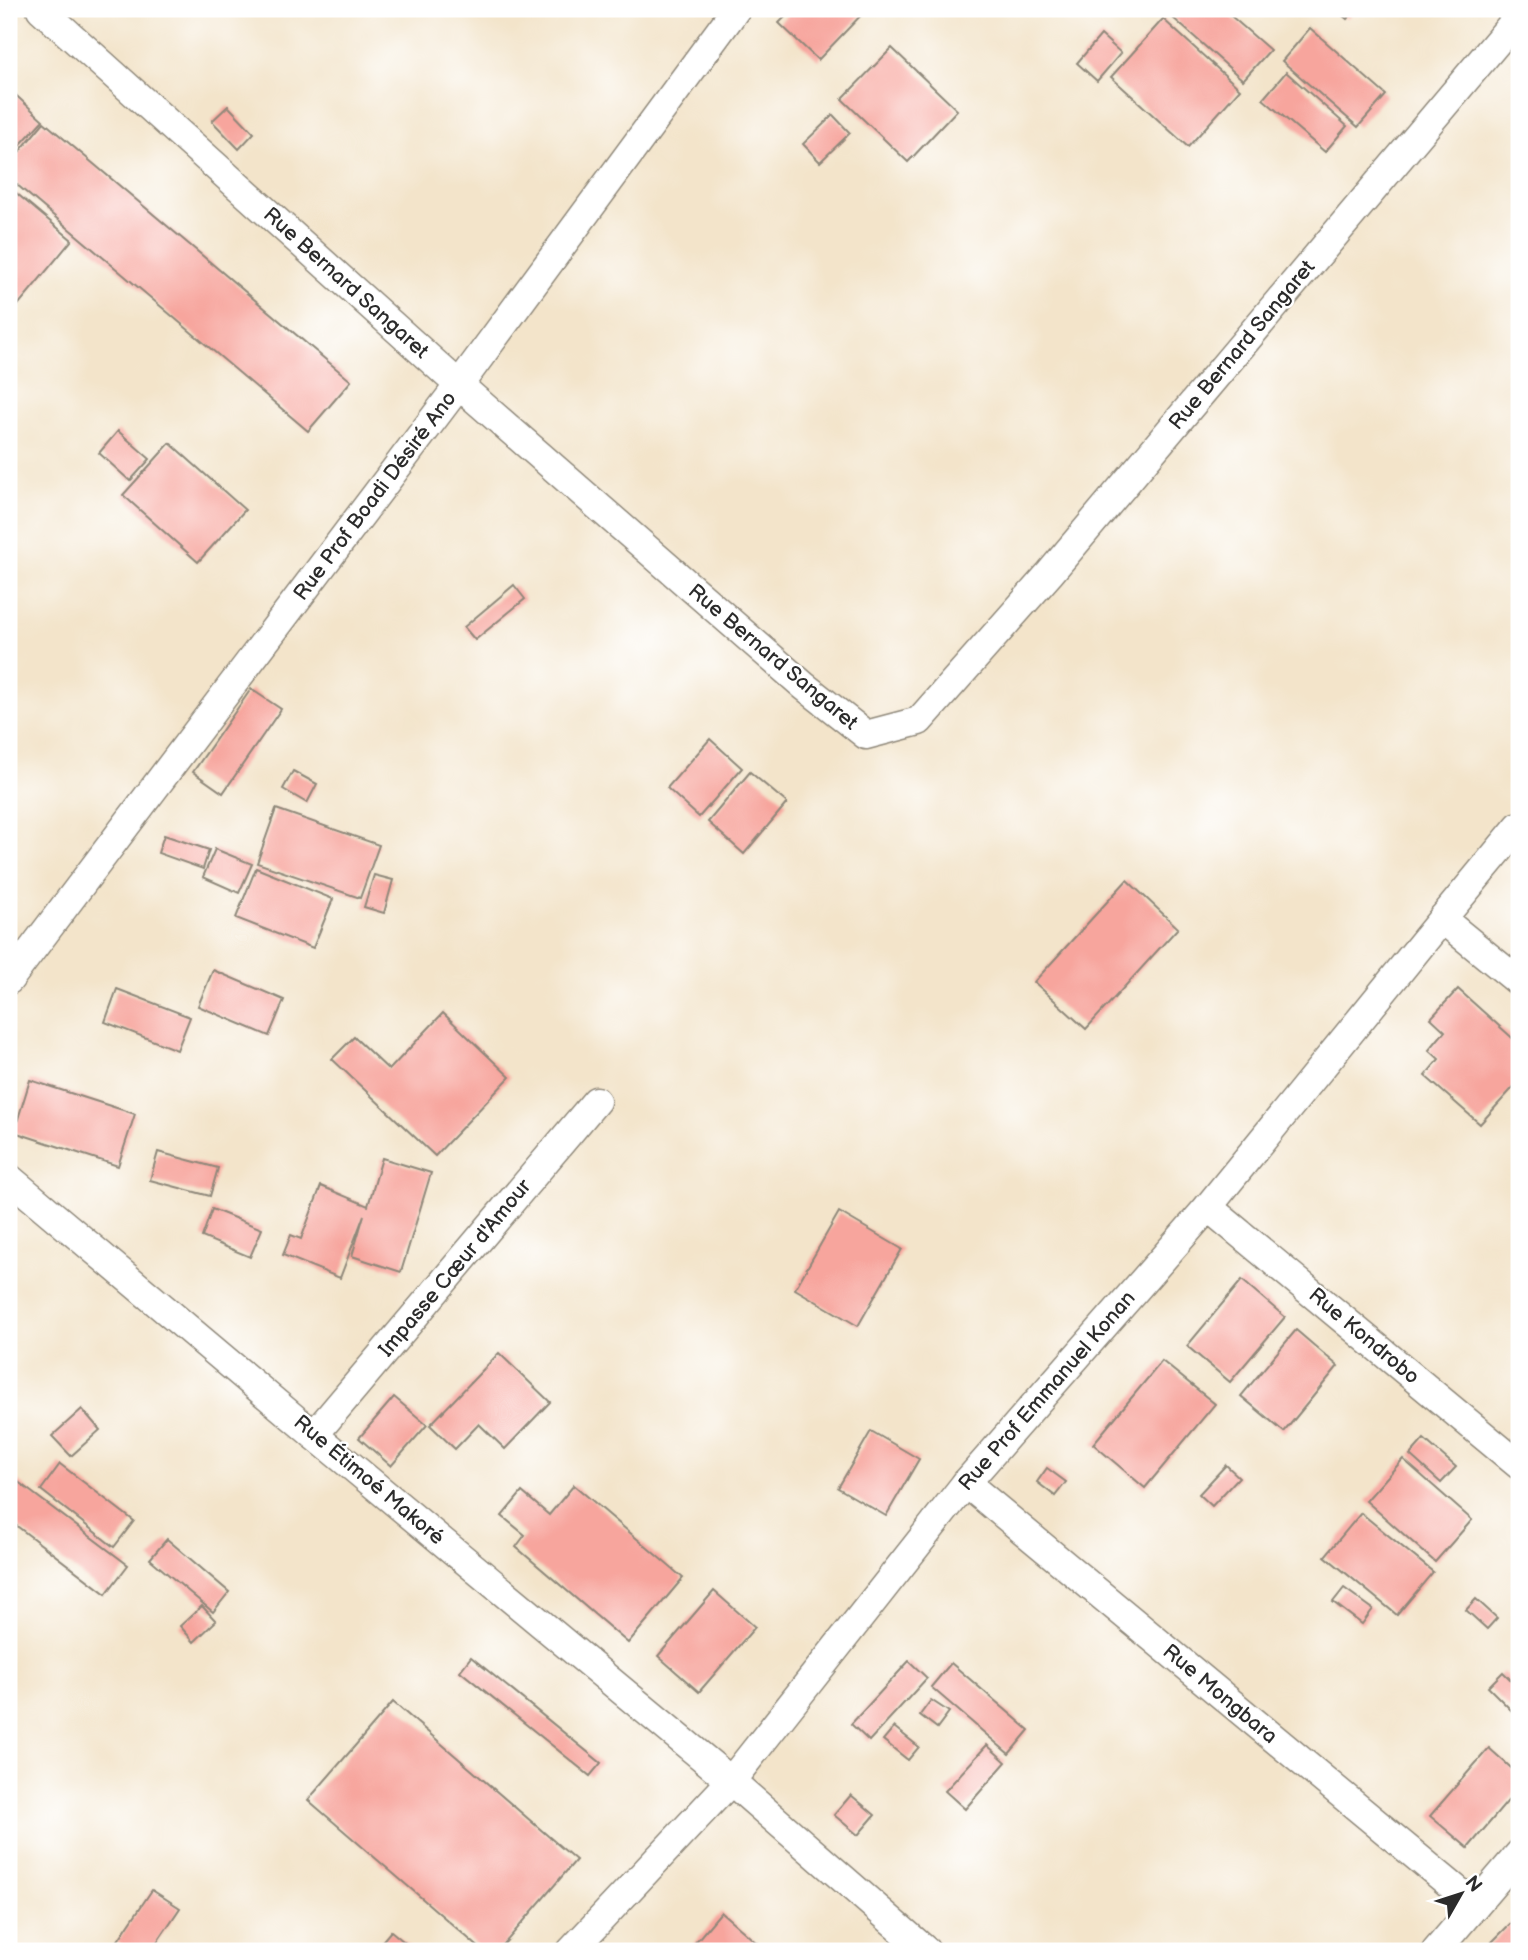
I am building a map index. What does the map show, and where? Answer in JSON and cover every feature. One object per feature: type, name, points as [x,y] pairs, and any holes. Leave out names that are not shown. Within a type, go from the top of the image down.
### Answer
[{"type":"street","name":"Rue Bernard Sangaret","points":[[41,9],[459,385],[804,686],[866,735],[919,720],[1050,573],[1519,16]]},
{"type":"street","name":"Rue Prof Boadi Désiré Ano","points":[[9,981],[459,385],[736,9]]},
{"type":"street","name":"Rue Prof Emmanuel Konan","points":[[571,1951],[731,1781],[966,1483],[1208,1208],[1519,826]]},
{"type":"street","points":[[1442,919],[1519,982]]},
{"type":"street","name":"Impasse Cœur d'Amour","points":[[314,1435],[596,1101]]},
{"type":"street","name":"Rue Étimoé Makoré","points":[[9,1178],[731,1781],[926,1951]]},
{"type":"street","name":"Rue Kondrobo","points":[[1208,1208],[1519,1465]]},
{"type":"street","name":"Rue Mongbara","points":[[966,1483],[1475,1905]]},
{"type":"street","points":[[1436,1951],[1519,1854]]},
{"type":"building","points":[[793,9],[867,9],[818,60],[779,23]]},
{"type":"building","points":[[1179,9],[1223,9],[1270,50],[1243,80],[1172,17]]},
{"type":"building","points":[[1335,9],[1356,9],[1347,19]]},
{"type":"building","points":[[1163,19],[1240,89],[1188,147],[1111,77]]},
{"type":"building","points":[[1310,28],[1386,95],[1358,127],[1282,61]]},
{"type":"building","points":[[1101,35],[1121,53],[1097,81],[1077,63]]},
{"type":"building","points":[[892,48],[957,110],[908,162],[842,99]]},
{"type":"building","points":[[1286,72],[1347,126],[1325,152],[1263,99]]},
{"type":"building","points":[[9,89],[43,120],[9,157]]},
{"type":"building","points":[[228,106],[254,133],[239,149],[212,121]]},
{"type":"building","points":[[833,115],[850,133],[820,162],[803,144]]},
{"type":"building","points":[[44,122],[351,381],[308,431],[9,178],[9,164]]},
{"type":"building","points":[[9,187],[72,240],[9,316]]},
{"type":"building","points":[[118,431],[150,459],[130,481],[99,453]]},
{"type":"building","points":[[170,443],[245,510],[198,562],[123,495]]},
{"type":"building","points":[[514,585],[525,599],[475,640],[464,627]]},
{"type":"building","points":[[251,689],[281,709],[223,793],[193,772]]},
{"type":"building","points":[[710,739],[742,768],[699,817],[667,788]]},
{"type":"building","points":[[293,771],[317,784],[307,803],[283,789]]},
{"type":"building","points":[[750,772],[787,803],[744,854],[708,822]]},
{"type":"building","points":[[276,809],[379,845],[360,898],[257,863]]},
{"type":"building","points":[[164,835],[209,850],[203,869],[158,853]]},
{"type":"building","points":[[215,849],[252,864],[239,893],[203,877]]},
{"type":"building","points":[[256,868],[333,899],[313,948],[236,918]]},
{"type":"building","points":[[374,875],[393,880],[384,913],[364,907]]},
{"type":"building","points":[[1127,880],[1178,928],[1086,1029],[1034,982]]},
{"type":"building","points":[[213,970],[284,1000],[269,1036],[198,1006]]},
{"type":"building","points":[[117,989],[190,1017],[177,1050],[105,1022]]},
{"type":"building","points":[[1458,989],[1519,1044],[1519,1081],[1480,1124],[1425,1076],[1439,1059],[1429,1050],[1445,1031],[1431,1018]]},
{"type":"building","points":[[443,1013],[510,1077],[435,1156],[332,1059],[354,1037],[389,1070]]},
{"type":"building","points":[[30,1080],[135,1114],[118,1166],[14,1132]]},
{"type":"building","points":[[158,1152],[218,1168],[210,1196],[150,1180]]},
{"type":"building","points":[[382,1158],[431,1173],[401,1272],[352,1256],[364,1215],[340,1278],[283,1255],[291,1235],[301,1239],[321,1186],[368,1206]]},
{"type":"building","points":[[212,1209],[262,1229],[250,1257],[202,1237]]},
{"type":"building","points":[[839,1212],[902,1249],[858,1326],[795,1289]]},
{"type":"building","points":[[1242,1280],[1285,1317],[1230,1382],[1187,1346]]},
{"type":"building","points":[[1296,1330],[1338,1366],[1284,1432],[1241,1396]]},
{"type":"building","points":[[499,1353],[550,1402],[505,1449],[479,1424],[455,1449],[430,1425]]},
{"type":"building","points":[[1162,1361],[1215,1404],[1145,1488],[1093,1444]]},
{"type":"building","points":[[394,1397],[427,1425],[391,1466],[359,1438]]},
{"type":"building","points":[[82,1409],[100,1430],[71,1456],[52,1436]]},
{"type":"building","points":[[871,1431],[919,1459],[886,1516],[838,1488]]},
{"type":"building","points":[[1424,1439],[1456,1467],[1441,1483],[1410,1455]]},
{"type":"building","points":[[1403,1459],[1472,1520],[1435,1562],[1366,1501]]},
{"type":"building","points":[[60,1464],[134,1521],[114,1547],[41,1490]]},
{"type":"building","points":[[1226,1465],[1239,1477],[1212,1506],[1199,1494]]},
{"type":"building","points":[[1047,1468],[1066,1482],[1055,1496],[1037,1482]]},
{"type":"building","points":[[9,1475],[128,1565],[106,1594],[9,1520]]},
{"type":"building","points":[[574,1485],[683,1578],[628,1643],[516,1547],[525,1535],[502,1516],[522,1492],[549,1515]]},
{"type":"building","points":[[1361,1513],[1433,1572],[1397,1615],[1325,1556]]},
{"type":"building","points":[[167,1539],[229,1592],[213,1612],[150,1559]]},
{"type":"building","points":[[1344,1588],[1373,1609],[1362,1624],[1333,1602]]},
{"type":"building","points":[[714,1591],[755,1627],[699,1692],[658,1656]]},
{"type":"building","points":[[1476,1599],[1497,1618],[1487,1629],[1466,1610]]},
{"type":"building","points":[[202,1606],[216,1621],[194,1642],[180,1626]]},
{"type":"building","points":[[471,1657],[601,1763],[590,1776],[460,1671]]},
{"type":"building","points":[[909,1661],[927,1678],[869,1741],[851,1724]]},
{"type":"building","points":[[951,1663],[1029,1730],[1009,1754],[931,1687]]},
{"type":"building","points":[[1503,1672],[1519,1688],[1519,1711],[1516,1715],[1488,1687]]},
{"type":"building","points":[[931,1700],[949,1712],[937,1728],[920,1715]]},
{"type":"building","points":[[393,1702],[576,1860],[498,1951],[483,1951],[308,1800]]},
{"type":"building","points":[[894,1727],[919,1747],[908,1760],[883,1740]]},
{"type":"building","points":[[987,1745],[1006,1762],[965,1809],[945,1791]]},
{"type":"building","points":[[1489,1748],[1519,1775],[1519,1788],[1468,1848],[1430,1816]]},
{"type":"building","points":[[851,1795],[875,1815],[858,1835],[834,1815]]},
{"type":"building","points":[[152,1890],[180,1908],[151,1951],[130,1951],[117,1942]]},
{"type":"building","points":[[721,1912],[766,1951],[688,1951]]},
{"type":"building","points":[[1519,1915],[1519,1951],[1483,1951]]},
{"type":"building","points":[[391,1931],[415,1951],[374,1951]]}]
